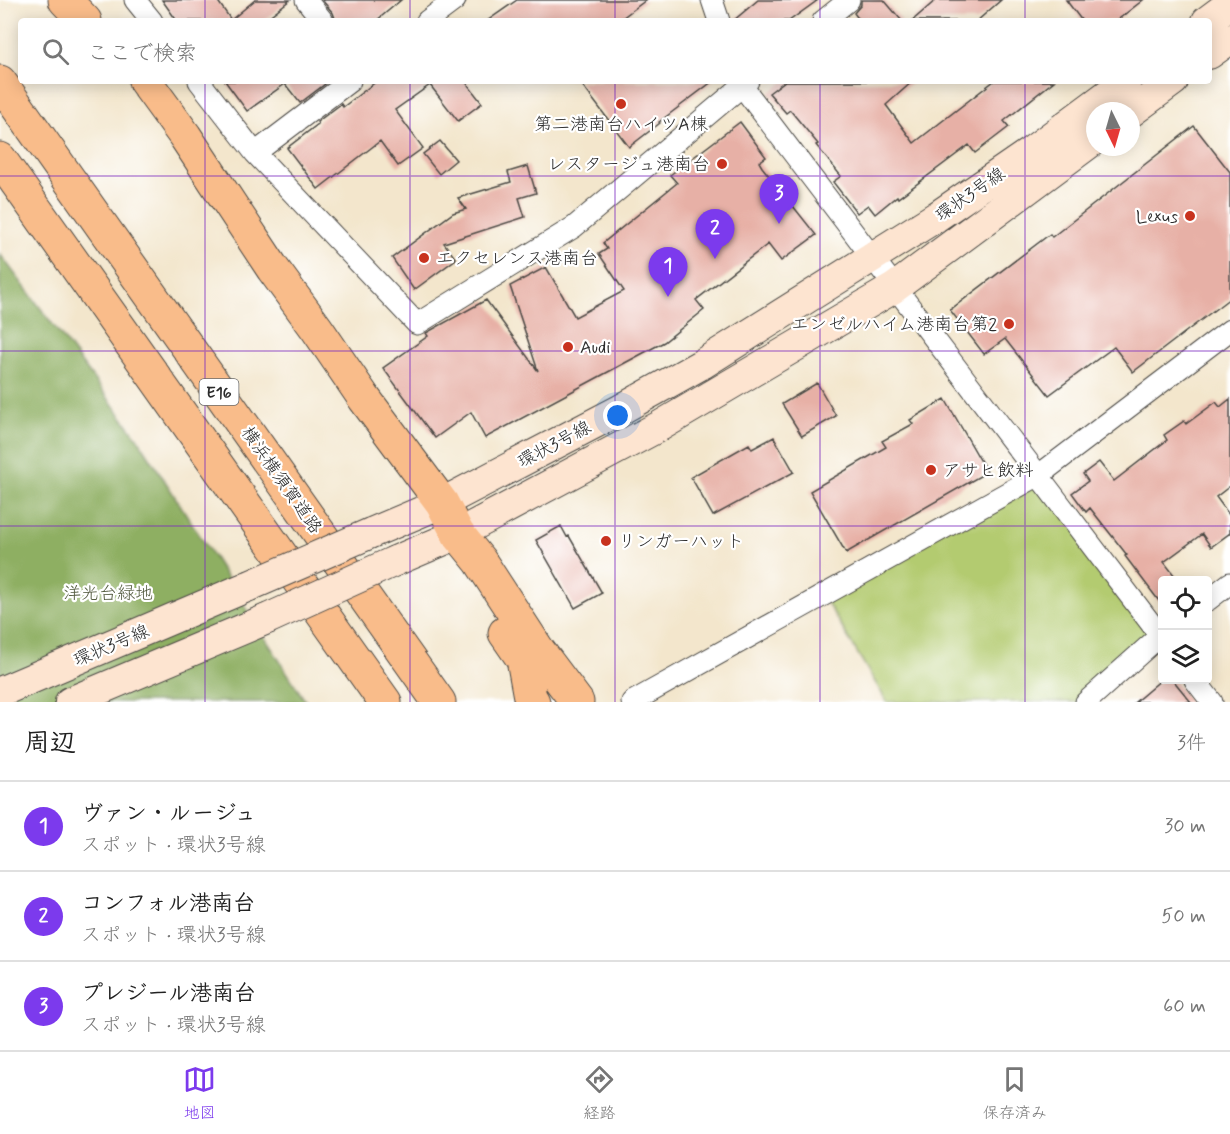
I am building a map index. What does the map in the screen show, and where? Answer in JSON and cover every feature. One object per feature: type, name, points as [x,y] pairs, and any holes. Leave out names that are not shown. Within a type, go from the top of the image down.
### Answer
[{"type":"highway","points":[[65,0],[82,18]]},
{"type":"highway","points":[[85,0],[98,18]]},
{"type":"highway","name":"横浜横須賀道路","points":[[0,82],[439,702]]},
{"type":"highway","points":[[132,84],[254,278],[431,506]]},
{"type":"highway","points":[[147,84],[364,398],[523,659],[533,702]]},
{"type":"highway","name":"E16","points":[[0,159],[385,702]]},
{"type":"highway","points":[[450,537],[480,561],[538,650],[577,702]]},
{"type":"street","points":[[135,0],[150,18]]},
{"type":"street","points":[[306,0],[320,18]]},
{"type":"street","points":[[432,18],[455,0]]},
{"type":"street","points":[[712,0],[718,18]]},
{"type":"street","points":[[827,18],[849,0]]},
{"type":"street","points":[[1211,18],[1230,4]]},
{"type":"street","points":[[1212,52],[1230,39]]},
{"type":"street","points":[[201,84],[255,153],[417,324],[574,227],[743,84]]},
{"type":"street","points":[[255,153],[346,84]]},
{"type":"street","points":[[745,84],[894,288],[1158,631]]},
{"type":"street","name":"環状3号線","points":[[0,692],[431,506],[618,411],[702,364],[873,258],[1029,153],[1122,84]]},
{"type":"street","points":[[1140,105],[1169,84]]},
{"type":"street","name":"環状3号線","points":[[70,702],[267,620],[450,537],[660,426],[894,288],[1086,146]]},
{"type":"street","points":[[632,702],[1039,475],[1230,330]]},
{"type":"street","points":[[1212,597],[1230,583]]},
{"type":"street","points":[[1086,702],[1158,639]]},
{"type":"street","points":[[1198,684],[1212,702]]},
{"type":"green space","name":"洋光台緑地","points":[[0,254],[137,437],[306,702],[0,702]]},
{"type":"green space","points":[[1039,475],[1158,633],[1158,638],[1087,702],[887,702],[823,596]]},
{"type":"building","points":[[162,0],[217,0],[230,18],[175,18]]},
{"type":"building","points":[[255,0],[290,0],[267,18],[233,18]]},
{"type":"building","points":[[322,0],[401,0],[380,18],[335,18]]},
{"type":"building","points":[[517,0],[646,0],[622,18],[491,18]]},
{"type":"building","points":[[758,0],[818,0],[793,18],[737,18]]},
{"type":"building","points":[[861,0],[884,0],[899,18],[858,18],[854,13],[861,5]]},
{"type":"building","points":[[936,0],[1001,0],[980,18],[915,18]]},
{"type":"building","points":[[1066,0],[1143,0],[1120,18],[1080,18]]},
{"type":"building","points":[[227,84],[285,84],[247,111]]},
{"type":"building","points":[[285,84],[325,84],[300,103]]},
{"type":"building","points":[[373,84],[467,84],[482,103],[458,121],[430,85],[395,110],[423,148],[398,166],[380,141],[318,189],[287,148],[341,104],[343,107]]},
{"type":"building","name":"第二港南台ハイツA棟","points":[[581,84],[709,84],[659,122],[629,147]]},
{"type":"building","points":[[781,84],[910,84],[886,105],[914,143],[990,84],[1050,84],[1004,121],[1009,127],[975,153],[969,145],[875,214],[868,205],[857,213],[833,182],[841,176],[816,145],[818,144],[790,110],[786,113],[769,93]]},
{"type":"building","points":[[740,122],[766,157],[759,162],[762,167],[816,235],[781,261],[768,244],[696,300],[704,310],[664,342],[485,438],[471,412],[435,438],[383,368],[428,336],[426,333],[486,300],[538,371],[510,286],[546,267],[575,317],[624,291],[599,254],[607,249],[603,243],[677,183],[670,175]]},
{"type":"building","points":[[1194,126],[1230,172],[1230,298],[1133,372],[1114,347],[1049,395],[1005,339],[984,354],[950,310],[1050,234],[1052,237]]},
{"type":"building","points":[[440,141],[456,160],[439,174],[423,154]]},
{"type":"building","points":[[528,166],[536,193],[519,198],[525,217],[444,243],[456,259],[414,290],[392,258],[453,213],[466,209],[458,198],[511,182],[508,172]]},
{"type":"building","points":[[817,383],[836,416],[802,436],[782,404]]},
{"type":"building","points":[[945,399],[987,472],[846,553],[810,491],[886,447],[882,441],[913,424],[910,420]]},
{"type":"building","points":[[1230,399],[1230,486],[1216,497],[1230,516],[1230,533],[1211,547],[1202,534],[1164,562],[1175,576],[1158,576],[1158,600],[1090,508],[1086,512],[1072,493],[1088,481],[1083,474],[1099,462],[1114,481],[1167,440],[1164,435],[1184,421],[1186,424],[1216,402],[1220,407]]},
{"type":"building","points":[[774,437],[794,472],[713,516],[691,477],[749,444],[752,449]]},
{"type":"building","points":[[561,526],[602,593],[575,608],[536,540]]},
{"type":"building","points":[[1158,682],[1176,684],[1191,702],[1135,702]]},
{"type":"place","name":"第二港南台ハイツA棟","points":[[621,104]]},
{"type":"place","name":"レスタージュ港南台","points":[[722,164]]},
{"type":"place","name":"Lexus","points":[[1190,216]]},
{"type":"place","name":"プレジール港南台","points":[[779,224]]},
{"type":"place","name":"エクセレンス港南台","points":[[424,258]]},
{"type":"place","name":"コンフォル港南台","points":[[715,259]]},
{"type":"place","name":"ヴァン・ルージュ","points":[[668,297]]},
{"type":"place","name":"エンゼルハイム港南台第2","points":[[1009,324]]},
{"type":"place","name":"Audi","points":[[568,347]]},
{"type":"place","name":"アサヒ飲料","points":[[931,470]]},
{"type":"place","name":"リンガーハット","points":[[606,541]]}]
